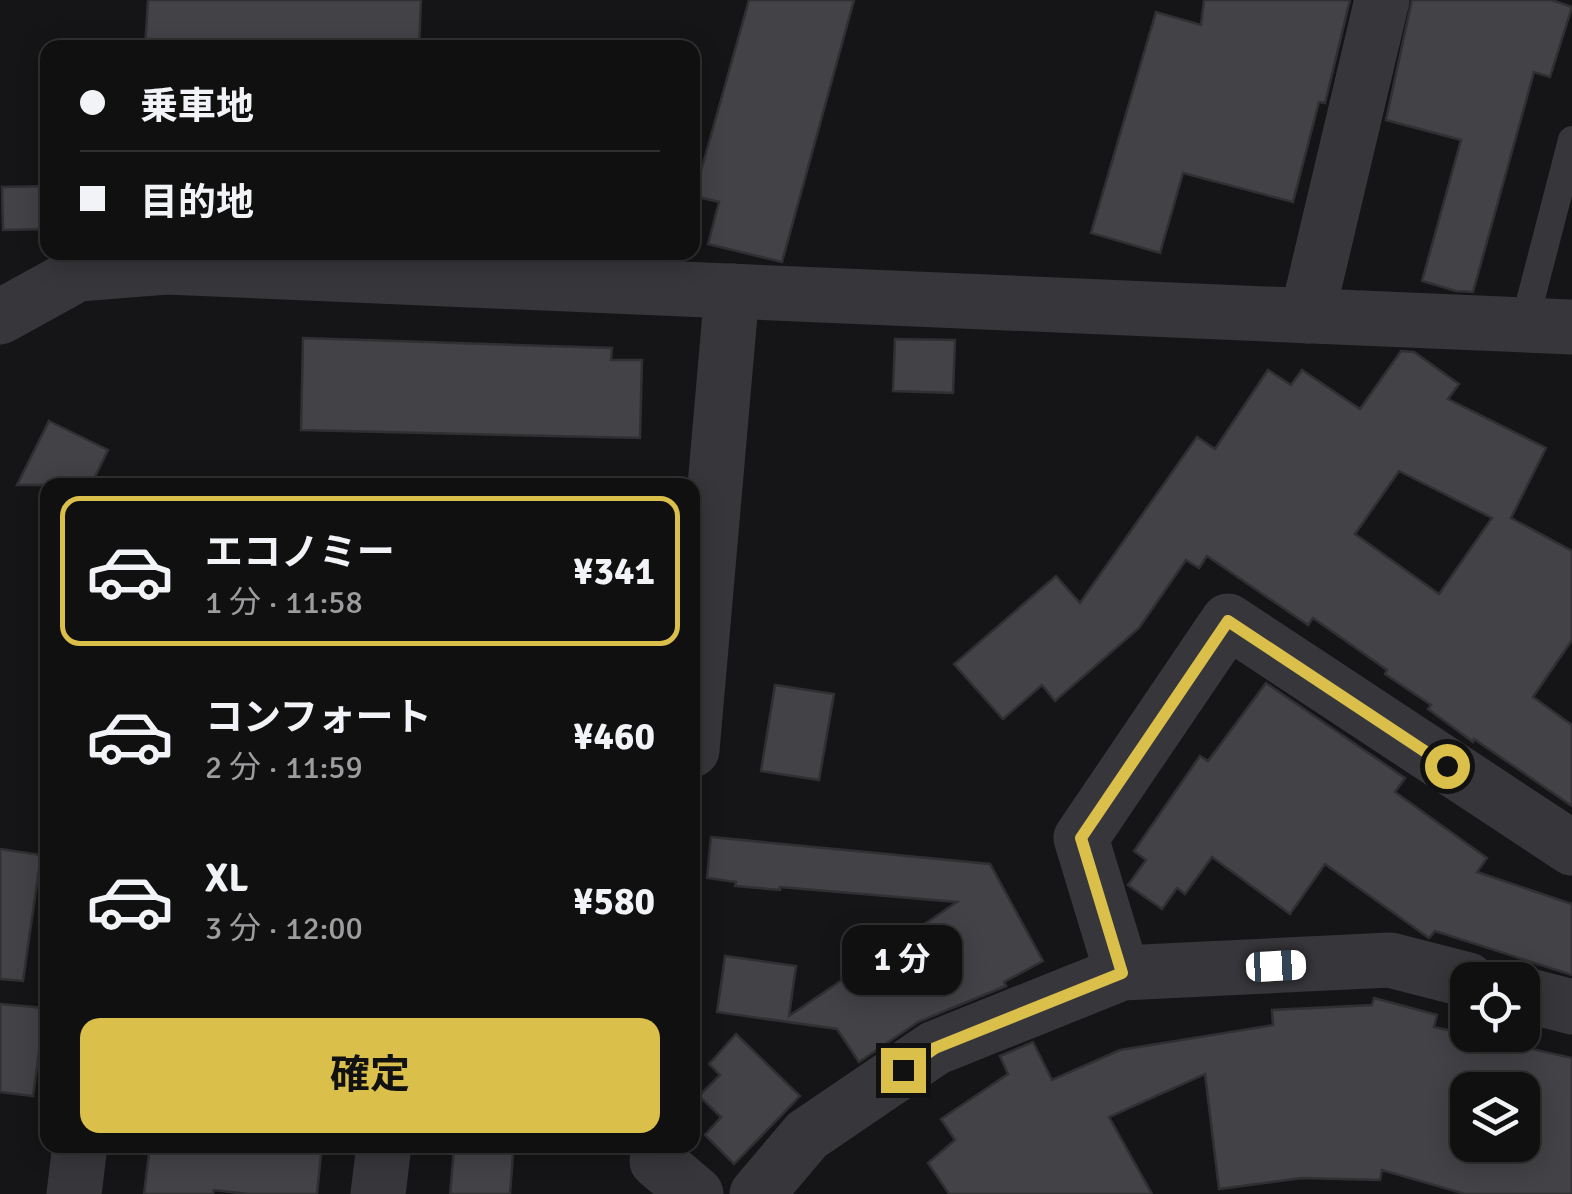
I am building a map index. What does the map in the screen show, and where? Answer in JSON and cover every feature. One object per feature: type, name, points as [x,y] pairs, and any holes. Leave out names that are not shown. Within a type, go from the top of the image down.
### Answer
[{"type":"street","points":[[1307,316],[1382,0]]},
{"type":"street","points":[[0,317],[78,274],[166,267],[1548,326]]},
{"type":"street","points":[[700,658],[732,292]]},
{"type":"street","points":[[1122,973],[1081,838],[1228,621],[1572,848]]},
{"type":"street","points":[[757,1194],[807,1135],[935,1048],[1122,973],[1390,960],[1450,975]]},
{"type":"street","points":[[1540,999],[1572,1007]]},
{"type":"street","points":[[74,1194],[79,1153]]},
{"type":"street","points":[[378,1194],[383,1153]]},
{"type":"street","points":[[658,1153],[657,1161],[696,1194]]},
{"type":"lane","points":[[1548,326],[1572,140]]},
{"type":"building","points":[[148,0],[421,0],[419,40],[146,40]]},
{"type":"building","points":[[749,0],[854,0],[782,262],[708,244],[719,202],[700,197],[700,175]]},
{"type":"building","points":[[1204,0],[1350,0],[1325,103],[1319,102],[1293,202],[1183,173],[1160,253],[1091,233],[1156,12],[1201,25]]},
{"type":"building","points":[[1412,0],[1552,0],[1572,7],[1550,77],[1534,72],[1473,292],[1422,281],[1461,140],[1386,120]]},
{"type":"building","points":[[40,186],[40,229],[3,230],[2,187]]},
{"type":"building","points":[[303,338],[612,348],[611,360],[642,360],[640,438],[301,430]]},
{"type":"building","points":[[895,339],[955,340],[953,393],[893,391]]},
{"type":"building","points":[[1401,351],[1414,352],[1459,384],[1448,399],[1546,448],[1511,518],[1572,551],[1572,640],[1533,697],[1572,725],[1572,806],[1474,739],[1473,742],[1428,709],[1431,705],[1385,674],[1387,670],[1313,618],[1308,625],[1207,556],[1199,568],[1186,560],[1139,628],[1055,701],[1042,685],[1003,719],[954,664],[1056,576],[1080,603],[1197,437],[1215,449],[1268,370],[1291,385],[1302,370],[1360,409]],"holes":[[[1399,471],[1492,518],[1439,594],[1355,534]]]},
{"type":"building","points":[[49,421],[108,450],[94,478],[40,478],[40,485],[17,485]]},
{"type":"building","points":[[1266,683],[1405,778],[1395,792],[1487,858],[1477,872],[1572,904],[1572,975],[1435,931],[1429,938],[1325,864],[1290,914],[1212,857],[1185,894],[1177,888],[1162,909],[1128,885],[1146,860],[1134,851],[1200,756],[1208,761]]},
{"type":"building","points":[[775,685],[834,694],[819,780],[761,771]]},
{"type":"building","points":[[711,837],[990,864],[1043,961],[1004,982],[1006,986],[918,1022],[859,1062],[837,1029],[717,1012],[725,956],[796,966],[789,1016],[957,902],[735,886],[736,882],[707,878]]},
{"type":"building","points":[[0,849],[40,855],[23,981],[0,979]]},
{"type":"building","points":[[1374,998],[1437,1015],[1434,1027],[1450,1031],[1450,1052],[1540,1051],[1572,1058],[1572,1194],[1465,1194],[1382,1170],[1380,1180],[1302,1178],[1219,1189],[1205,1074],[1109,1117],[1152,1194],[949,1194],[928,1163],[955,1140],[941,1119],[1008,1074],[1000,1056],[1033,1042],[1052,1080],[1120,1050],[1273,1025],[1272,1010],[1372,1005]]},
{"type":"building","points":[[0,1004],[40,1008],[33,1096],[0,1092]]},
{"type":"building","points":[[736,1034],[800,1096],[734,1164],[705,1135],[721,1117],[700,1097],[720,1075],[709,1064]]},
{"type":"building","points":[[149,1153],[321,1153],[317,1194],[214,1190],[213,1194],[144,1194]]},
{"type":"building","points":[[454,1153],[513,1154],[510,1194],[450,1194]]},
{"type":"route","points":[[903,1070],[935,1048],[1122,973],[1081,838],[1228,621],[1447,766]]}]
